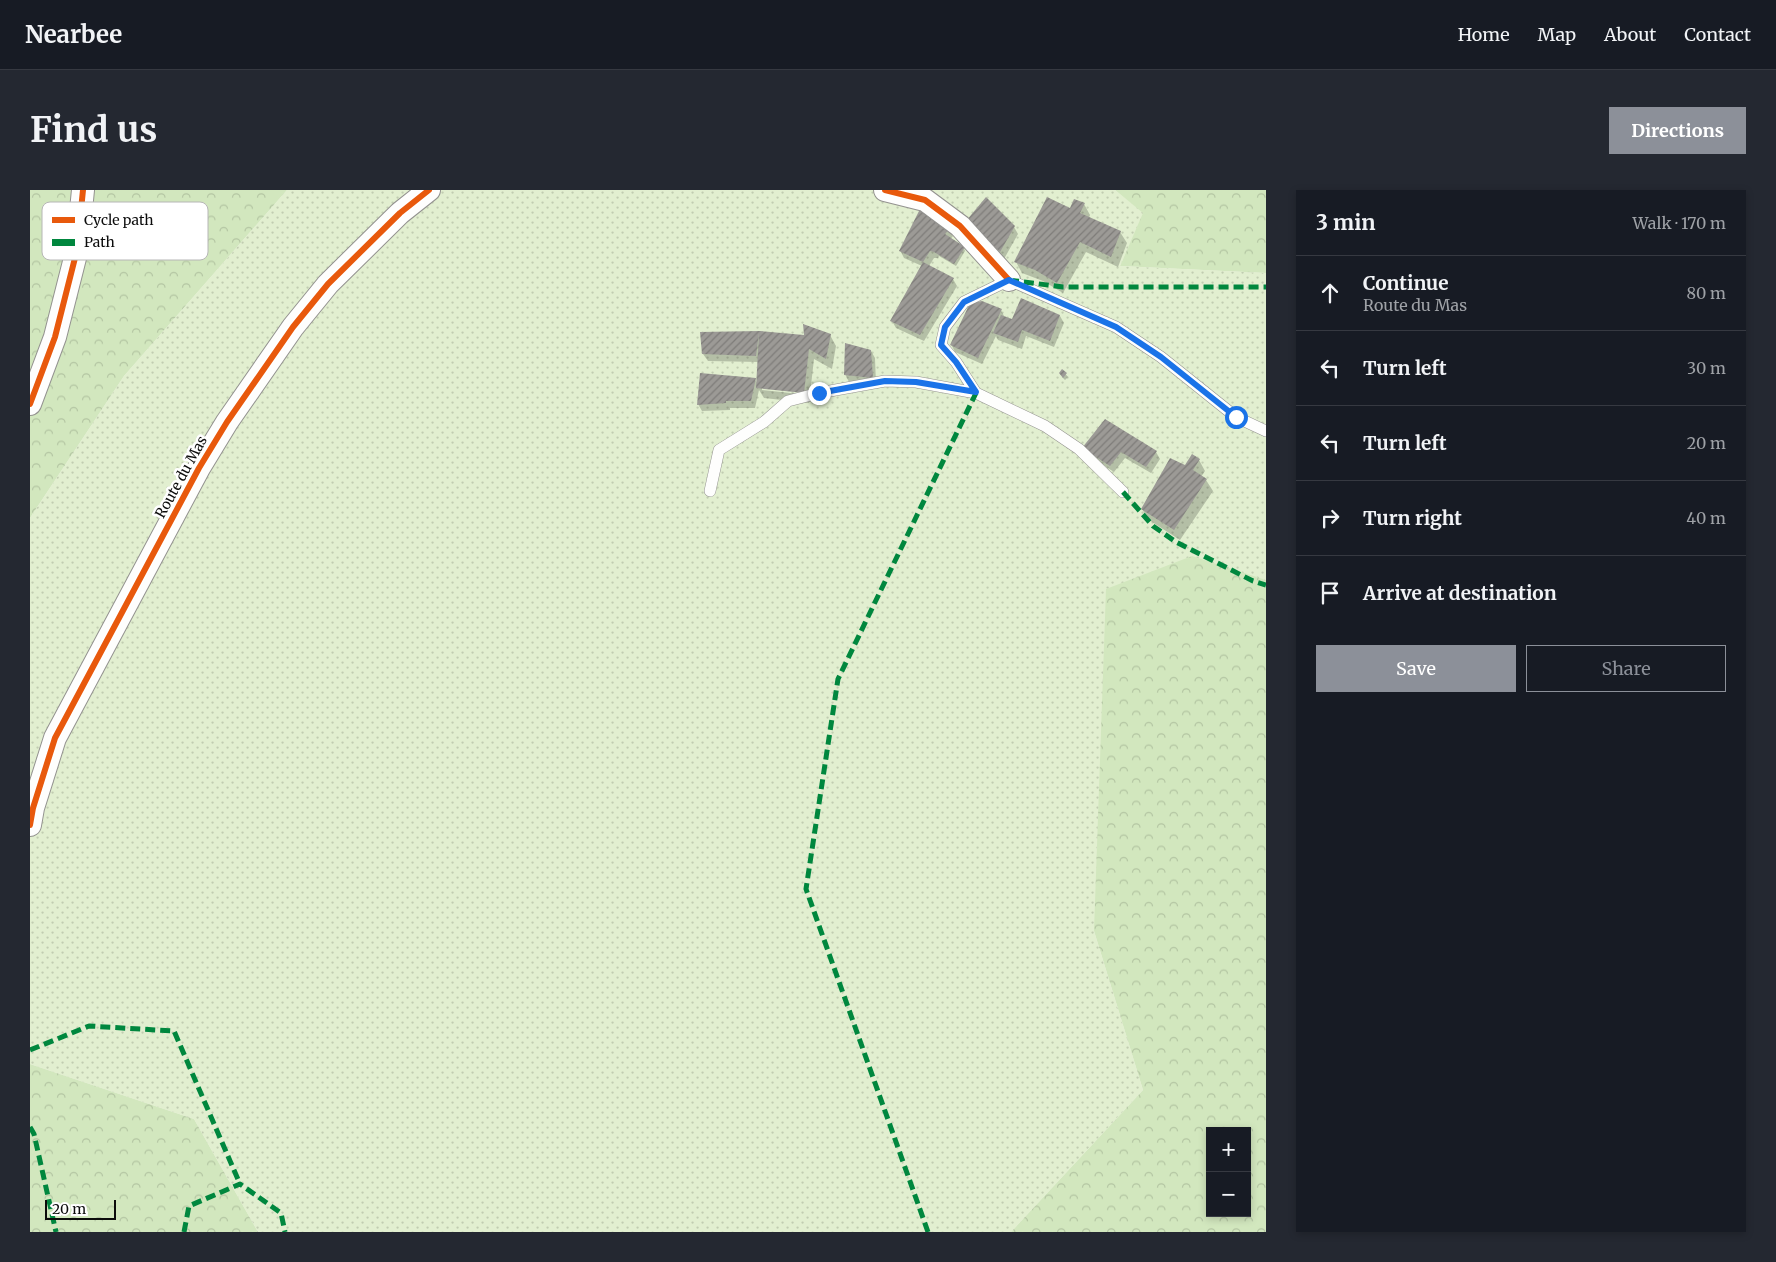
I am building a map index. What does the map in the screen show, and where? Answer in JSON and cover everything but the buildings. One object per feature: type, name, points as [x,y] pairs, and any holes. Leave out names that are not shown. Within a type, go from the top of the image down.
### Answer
[{"type":"street","name":"Route du Mas","points":[[30,825],[33,808],[55,738],[199,468],[227,422],[294,327],[328,284],[400,213],[429,190]]},
{"type":"street","points":[[885,190],[925,200],[960,226],[1009,280]]},
{"type":"street","points":[[30,404],[55,337],[74,260]]},
{"type":"lane","points":[[976,392],[956,362],[941,345],[945,327],[964,302],[1009,280],[1116,327],[1161,357],[1236,417],[1266,431]]},
{"type":"lane","points":[[710,491],[719,450],[764,422],[788,401],[819,393],[885,381],[916,382],[976,392],[1045,426],[1079,449],[1123,492]]},
{"type":"green space","points":[[30,190],[287,190],[124,376],[30,518]]},
{"type":"green space","points":[[287,190],[1115,190],[1144,213],[1120,266],[1266,273],[1266,580],[1254,577],[1094,931],[1143,1090],[1011,1232],[258,1232],[194,1119],[30,1064],[30,518],[124,376]]},
{"type":"green space","points":[[1115,190],[1266,190],[1266,273],[1120,266],[1143,213]]},
{"type":"green space","points":[[1192,556],[1266,580],[1266,1232],[1011,1232],[1143,1090],[1094,931],[1106,589]]},
{"type":"green space","points":[[30,1064],[194,1119],[258,1232],[30,1232]]},
{"type":"marked path","points":[[1009,280],[1063,287],[1266,287]]},
{"type":"marked path","points":[[928,1232],[806,889],[838,679],[976,393]]},
{"type":"marked path","points":[[1123,492],[1153,526],[1176,542],[1253,581],[1266,585]]},
{"type":"marked path","points":[[30,1050],[89,1026],[174,1031],[240,1184]]},
{"type":"marked path","points":[[30,1127],[34,1134],[56,1232]]},
{"type":"marked path","points":[[184,1232],[189,1206],[240,1184],[281,1213],[285,1232]]},
{"type":"cycle path","points":[[82,202],[83,190]]},
{"type":"cycle path","points":[[30,825],[33,808],[55,738],[199,468],[227,422],[293,327],[328,284],[400,213],[429,190]]},
{"type":"cycle path","points":[[885,190],[925,200],[960,226],[1009,280]]},
{"type":"cycle path","points":[[30,404],[55,337],[74,260]]},
{"type":"route","points":[[819,393],[885,381],[916,382],[976,392],[956,362],[941,345],[945,327],[964,302],[1009,280],[1116,327],[1161,357],[1236,417]]}]
